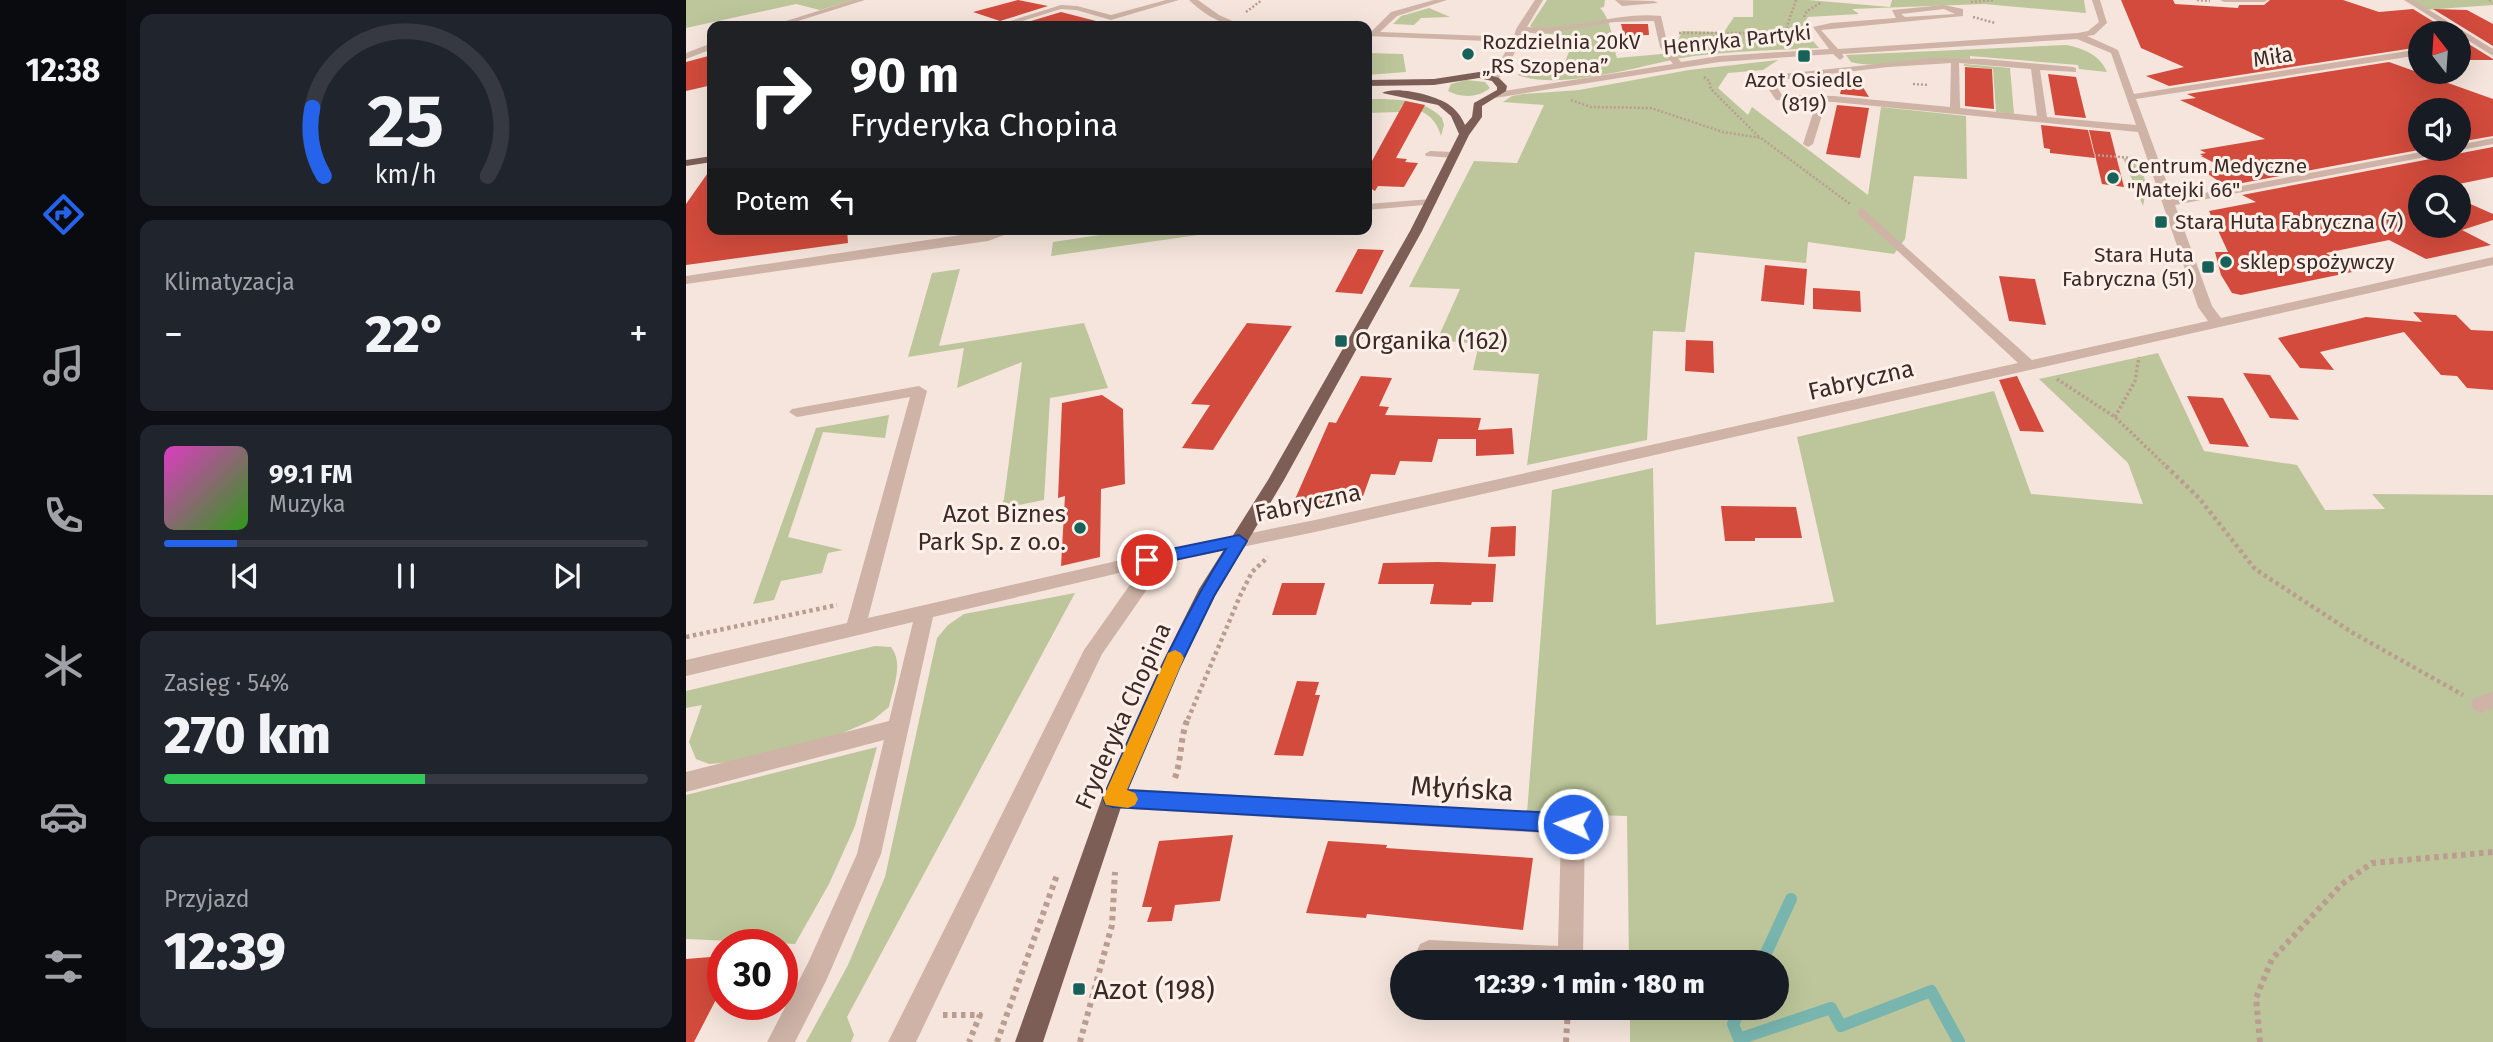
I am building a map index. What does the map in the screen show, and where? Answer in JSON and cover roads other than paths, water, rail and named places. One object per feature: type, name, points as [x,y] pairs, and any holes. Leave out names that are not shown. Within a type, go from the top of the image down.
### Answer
[{"type":"main road","points":[[1372,91],[1436,87],[1457,76],[1479,76],[1497,81]]},
{"type":"main road","name":"Fryderyka Chopina","points":[[1029,1042],[1113,798],[1206,594],[1239,541],[1431,202],[1464,134],[1477,117],[1477,105],[1501,91],[1497,81]]},
{"type":"main road","points":[[1372,83],[1436,87]]},
{"type":"main road","points":[[1436,87],[1442,97],[1460,103],[1464,134]]},
{"type":"main road","points":[[1372,92],[1407,94],[1431,100],[1454,113],[1464,134]]},
{"type":"main road","points":[[1472,100],[1490,97]]},
{"type":"main road","points":[[686,163],[707,160]]},
{"type":"main road","points":[[686,172],[707,169]]},
{"type":"street","points":[[791,21],[861,0]]},
{"type":"street","points":[[1015,21],[1061,7],[1077,8],[1111,18],[1175,0]]},
{"type":"street","points":[[1197,2],[1214,0]]},
{"type":"street","points":[[1372,32],[1394,14],[1443,0]]},
{"type":"street","name":"Fryderyka Chopina","points":[[1497,81],[1507,64],[1520,29],[1539,0]]},
{"type":"street","points":[[1619,0],[1622,4],[1654,3]]},
{"type":"street","points":[[2096,0],[2103,23],[2091,33],[2078,36],[2086,45],[2119,63],[2205,307],[2218,324]]},
{"type":"street","points":[[2224,0],[2264,0]]},
{"type":"street","points":[[2408,0],[2493,53]]},
{"type":"street","points":[[1197,2],[1216,17],[1227,21]]},
{"type":"street","name":"Henryka Partyki","points":[[1853,70],[1816,29],[1831,25],[1903,20],[1959,16],[1959,12],[1944,7],[1895,12],[1903,20]]},
{"type":"street","points":[[1520,29],[1540,31],[1614,20],[1658,18],[1664,47],[1678,64]]},
{"type":"street","points":[[1372,34],[1515,40]]},
{"type":"street","name":"Henryka Partyki","points":[[1560,85],[1678,64],[1753,55],[2078,36]]},
{"type":"street","points":[[2471,44],[2476,43]]},
{"type":"street","points":[[686,56],[707,48]]},
{"type":"street","points":[[1479,76],[1509,54]]},
{"type":"street","name":"Miła","points":[[2131,97],[2408,54]]},
{"type":"street","points":[[1955,60],[1955,111]]},
{"type":"street","name":"Henryka Partyki","points":[[1779,98],[1770,84],[1774,78],[1955,60],[2073,70]]},
{"type":"street","points":[[2035,67],[2042,119]]},
{"type":"street","points":[[1497,81],[1560,85]]},
{"type":"street","points":[[1490,97],[1560,85]]},
{"type":"street","points":[[1779,98],[1834,99],[2142,129]]},
{"type":"street","points":[[1779,98],[1818,112],[1808,144]]},
{"type":"street","points":[[2471,146],[2493,141]]},
{"type":"street","points":[[1430,154],[1454,155]]},
{"type":"street","points":[[2168,203],[2408,157]]},
{"type":"street","points":[[1372,207],[1431,202]]},
{"type":"street","points":[[1862,212],[2030,366]]},
{"type":"street","points":[[686,280],[995,235]]},
{"type":"street","name":"Fabryczna","points":[[686,668],[925,610],[1147,560],[1315,526],[2493,261]]},
{"type":"street","points":[[797,412],[919,391],[856,627]]},
{"type":"street","points":[[902,1042],[1094,650],[1143,580],[1147,560]]},
{"type":"street","points":[[781,1042],[817,972],[869,854],[925,610]]},
{"type":"street","points":[[686,782],[898,728]]},
{"type":"street","name":"Młyńska","points":[[1113,798],[1573,824],[1570,950]]},
{"type":"waterway","points":[[1768,950],[1791,899]]},
{"type":"waterway","points":[[1735,1020],[1733,1024],[1739,1039],[1831,1008],[1841,1026],[1931,991],[1959,1042]]},
{"type":"place","name":"Rozdzielnia 20kV „RS Szopena”","points":[[1468,54]]},
{"type":"place","name":"Azot Osiedle (819)","points":[[1804,56]]},
{"type":"place","name":"Centrum Medyczne \"Matejki 66\"","points":[[2113,178]]},
{"type":"place","name":"Stara Huta Fabryczna (7)","points":[[2161,222]]},
{"type":"place","name":"sklep spożywczy","points":[[2226,262]]},
{"type":"place","name":"Stara Huta Fabryczna (51)","points":[[2208,267]]},
{"type":"place","name":"Organika (162)","points":[[1341,341]]},
{"type":"place","name":"Azot Biznes Park Sp. z o.o.","points":[[1080,528]]},
{"type":"place","name":"Azot (198)","points":[[1079,989]]}]
